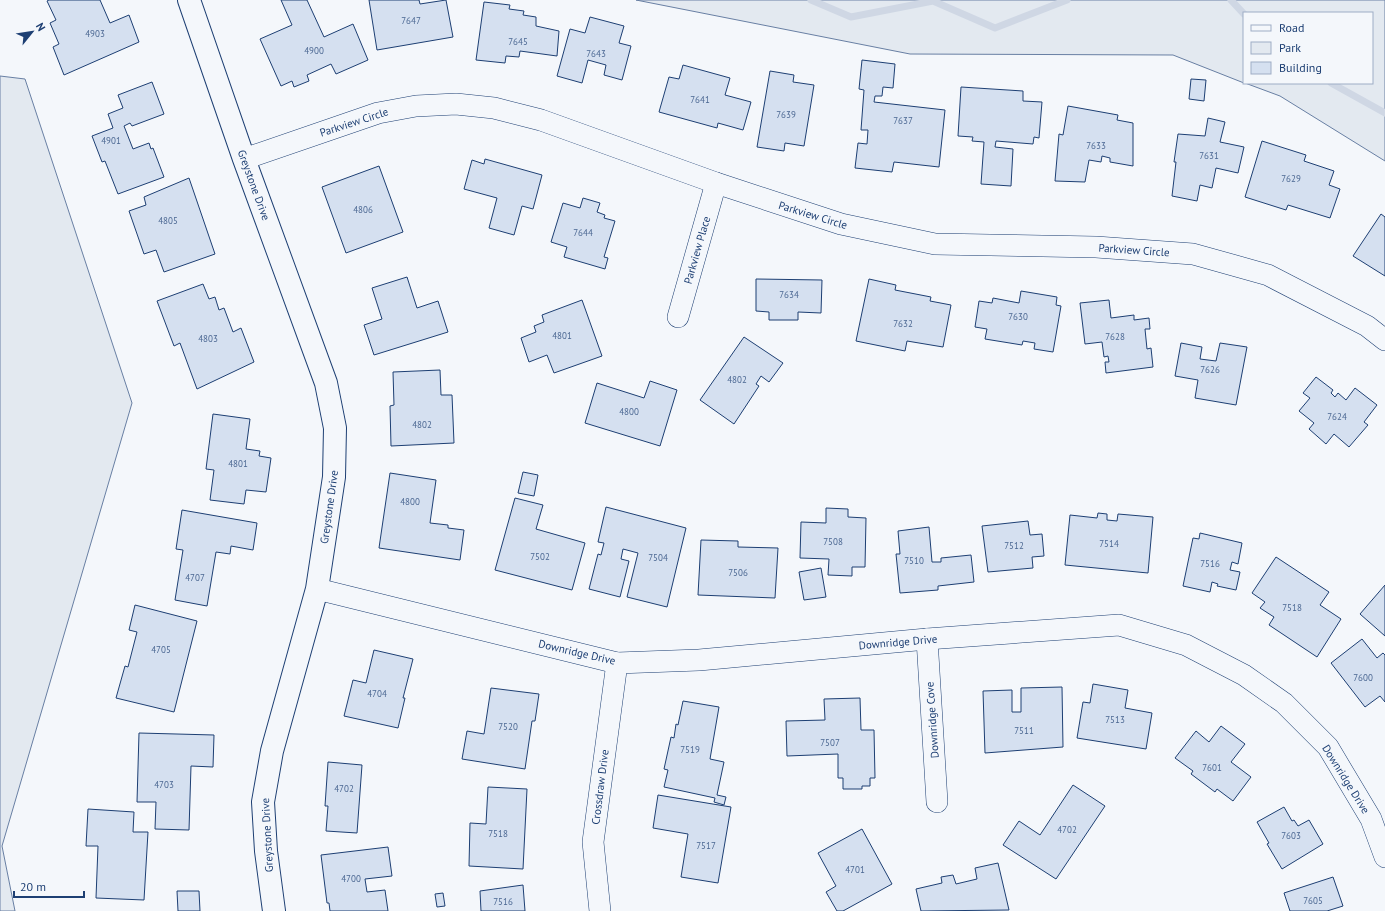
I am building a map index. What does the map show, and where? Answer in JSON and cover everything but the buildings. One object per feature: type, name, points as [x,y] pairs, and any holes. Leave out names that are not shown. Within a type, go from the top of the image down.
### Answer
[{"type":"street","name":"Greystone Drive","points":[[189,0],[244,159],[326,383],[334,428],[334,477],[317,589],[272,751],[263,802],[266,851],[274,911]]},
{"type":"street","name":"Parkview Circle","points":[[244,159],[378,113],[416,106],[456,104],[494,108],[541,120],[716,183],[841,224],[935,244],[1096,247],[1193,254],[1268,275],[1367,326],[1385,340]]},
{"type":"street","name":"Parkview Place","points":[[678,317],[716,183]]},
{"type":"street","name":"Downridge Drive","points":[[317,589],[617,663],[699,660],[927,638],[1119,625],[1186,645],[1244,675],[1284,703],[1328,747],[1371,819],[1385,857]]},
{"type":"street","name":"Downridge Cove","points":[[927,638],[937,802]]},
{"type":"street","name":"Crossdraw Drive","points":[[600,911],[593,842],[617,663]]},
{"type":"green space","points":[[636,0],[1385,0],[1385,161],[1280,96],[1248,84],[1373,84],[1373,12],[1243,12],[1243,83],[1173,55],[910,54]]},
{"type":"green space","points":[[0,76],[25,79],[132,403],[2,846],[15,911],[0,911]]},
{"type":"waterway","points":[[811,0],[851,17],[933,1],[995,28],[1067,0]]},
{"type":"waterway","points":[[1231,0],[1243,13]]},
{"type":"waterway","points":[[1333,84],[1385,113]]}]
